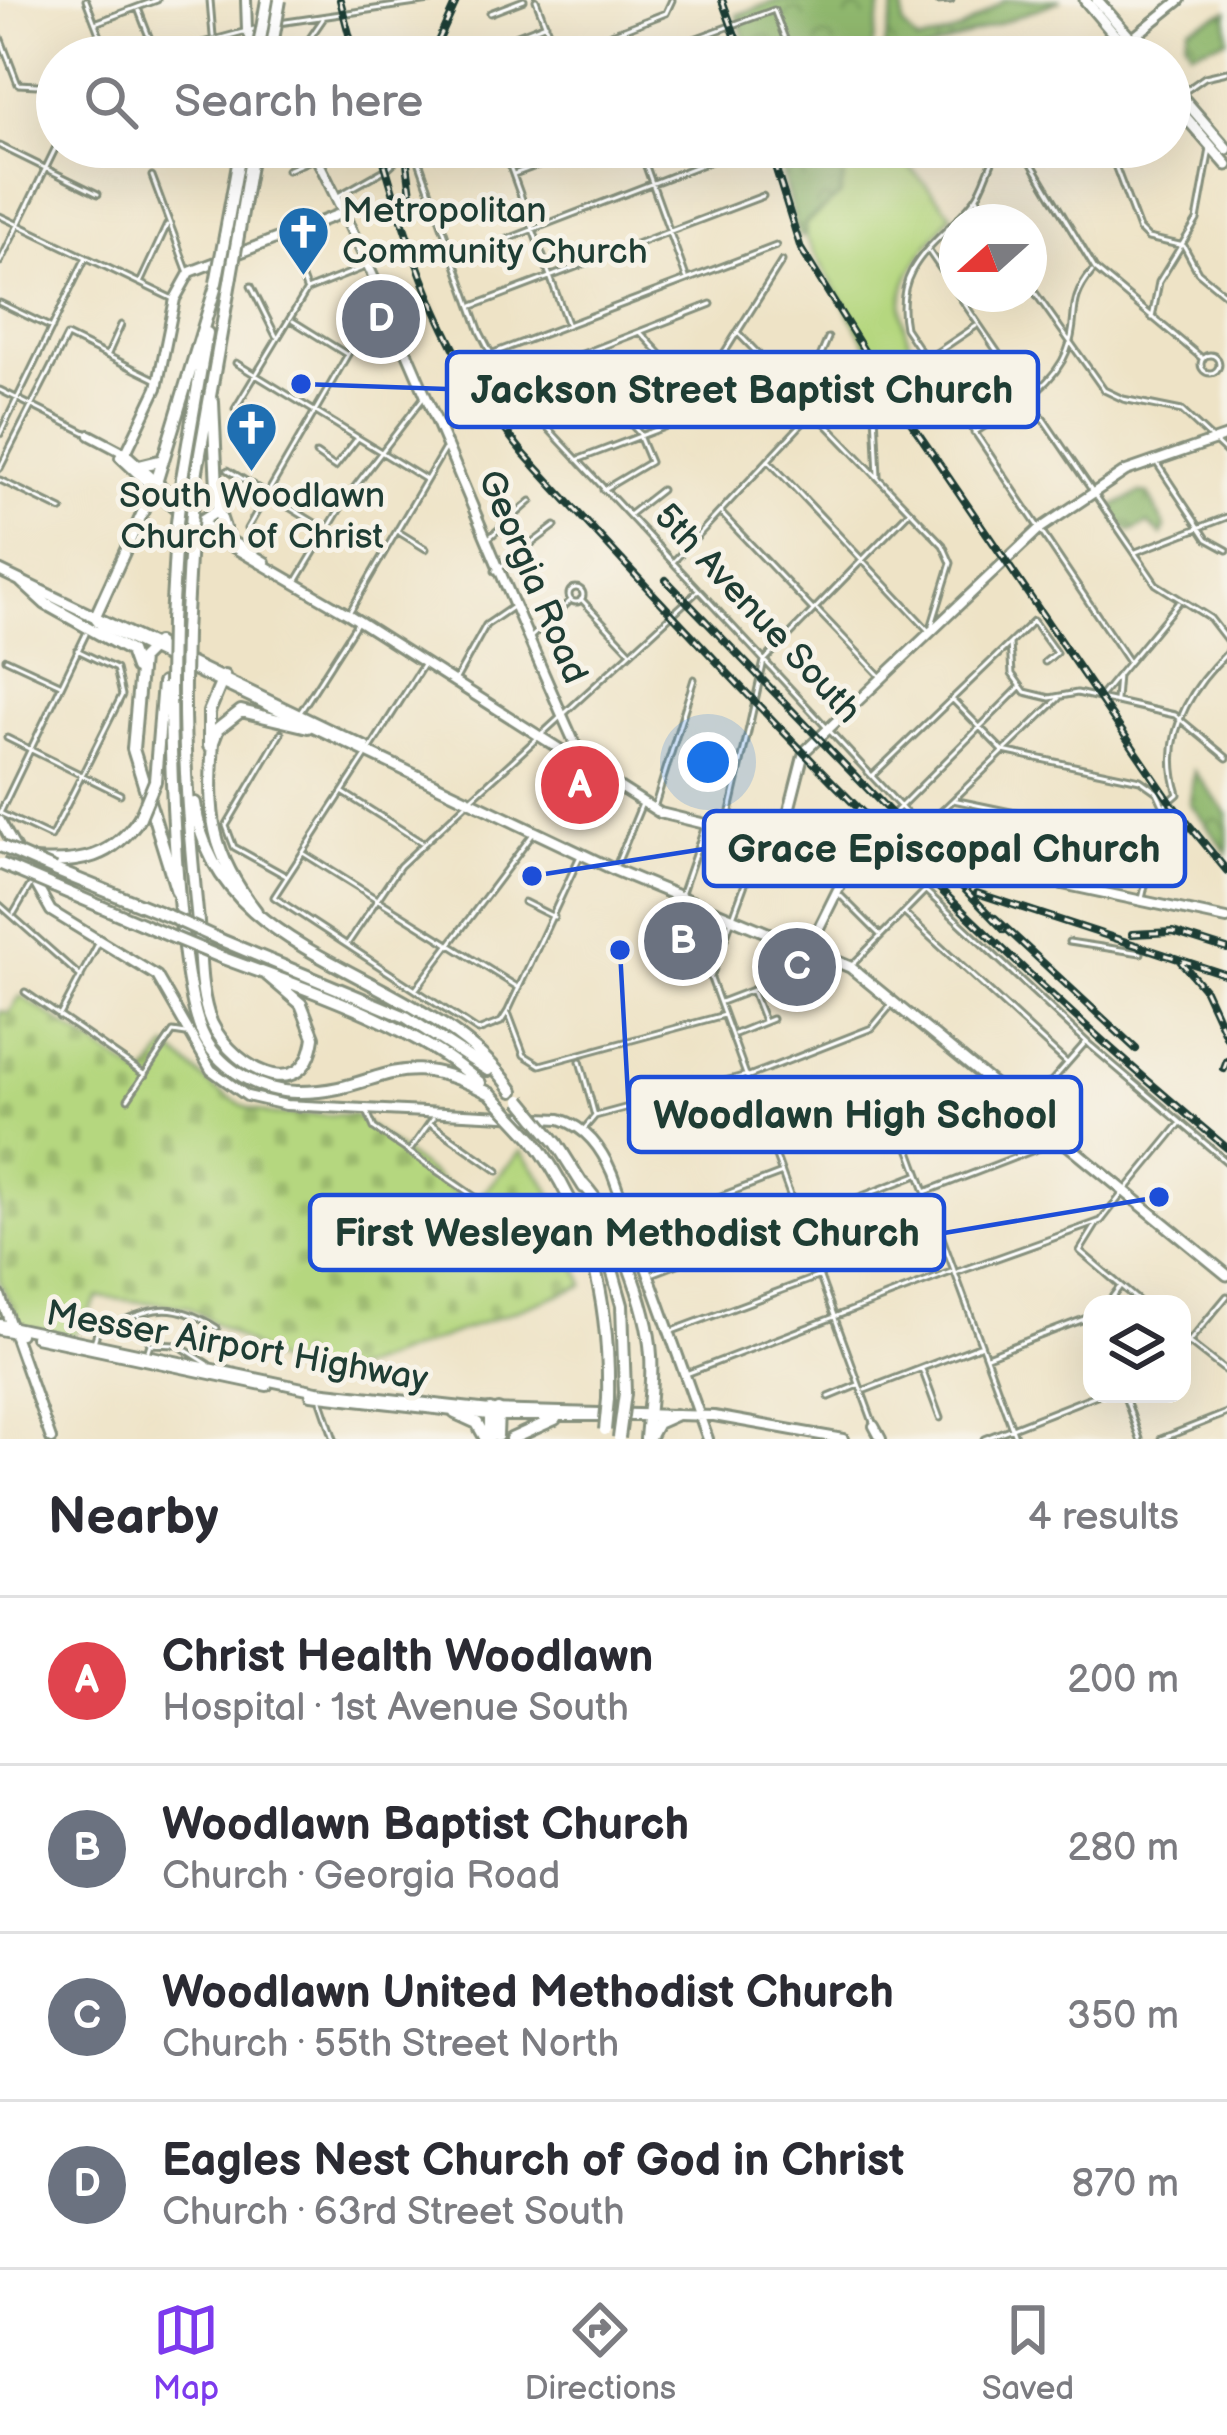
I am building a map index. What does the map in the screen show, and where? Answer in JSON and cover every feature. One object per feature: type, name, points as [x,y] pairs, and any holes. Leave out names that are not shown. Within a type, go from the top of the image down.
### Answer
[{"type":"highway","points":[[261,36],[267,0]]},
{"type":"highway","points":[[274,36],[280,0]]},
{"type":"highway","points":[[54,866],[104,853],[140,817],[155,781],[182,478],[237,168]]},
{"type":"highway","points":[[250,168],[194,488],[184,681],[206,1010],[226,1051],[272,1076],[301,1065],[314,1037],[301,1004],[267,975]]},
{"type":"highway","points":[[155,486],[215,286]]},
{"type":"highway","points":[[216,354],[212,436],[218,509],[228,540]]},
{"type":"highway","points":[[139,466],[163,460]]},
{"type":"highway","points":[[199,524],[218,509]]},
{"type":"highway","points":[[22,583],[88,629],[130,651],[137,675],[133,749],[184,919]]},
{"type":"highway","points":[[137,675],[152,645]]},
{"type":"highway","points":[[222,680],[209,712],[213,831],[220,856],[256,911],[287,936]]},
{"type":"highway","points":[[166,684],[184,919],[197,1023],[208,1045],[239,1074],[294,1093],[415,1068],[442,1072],[491,1094]]},
{"type":"highway","points":[[185,700],[196,815],[214,870],[248,911],[435,1017],[481,1055],[557,1144],[605,1214],[643,1311],[651,1387],[648,1439]]},
{"type":"highway","points":[[212,761],[218,729],[241,711],[301,720]]},
{"type":"highway","points":[[0,846],[427,1028],[517,1096]]},
{"type":"highway","points":[[1,864],[434,1047],[491,1094],[532,1138],[566,1189],[593,1252],[606,1307],[604,1435]]},
{"type":"highway","points":[[583,1184],[618,1281],[625,1329],[619,1439]]},
{"type":"highway","points":[[648,1439],[658,1423],[677,1415],[651,1387]]},
{"type":"highway","points":[[455,1413],[477,1424],[491,1439]]},
{"type":"highway","points":[[491,1439],[494,1413]]},
{"type":"highway","points":[[512,1439],[555,1419]]},
{"type":"main road","points":[[1085,0],[1122,36]]},
{"type":"main road","points":[[1097,0],[1124,36]]},
{"type":"main road","points":[[1191,117],[1227,149]]},
{"type":"main road","points":[[1214,141],[1227,165]]},
{"type":"main road","points":[[95,616],[155,486],[199,524]]},
{"type":"main road","points":[[0,572],[95,616],[102,626],[152,645],[614,870],[850,967],[1227,1275]]},
{"type":"street","points":[[86,0],[100,36]]},
{"type":"street","points":[[95,23],[157,0]]},
{"type":"street","points":[[210,0],[213,36]]},
{"type":"street","points":[[246,0],[249,36]]},
{"type":"street","points":[[378,0],[379,10]]},
{"type":"street","points":[[222,36],[436,0]]},
{"type":"street","points":[[490,13],[524,0]]},
{"type":"street","points":[[536,0],[550,36]]},
{"type":"street","points":[[937,1],[951,0]]},
{"type":"street","points":[[1135,36],[1180,0]]},
{"type":"street","points":[[608,36],[666,13],[672,1]]},
{"type":"street","points":[[141,4],[148,36]]},
{"type":"street","points":[[699,36],[773,10],[784,36]]},
{"type":"street","points":[[311,36],[325,16]]},
{"type":"street","points":[[515,36],[546,24]]},
{"type":"street","points":[[0,37],[3,56],[18,84],[36,85]]},
{"type":"street","points":[[1191,87],[1204,77],[1227,72]]},
{"type":"street","points":[[1152,320],[1159,282],[1184,246],[1202,206],[1214,141]]},
{"type":"street","points":[[0,146],[36,163]]},
{"type":"street","points":[[0,262],[46,168],[98,194]]},
{"type":"street","points":[[287,170],[292,168]]},
{"type":"street","name":"Georgia Road","points":[[321,168],[371,265],[448,444],[495,571],[585,766]]},
{"type":"street","points":[[337,197],[388,168]]},
{"type":"street","name":"5th Avenue South","points":[[420,168],[489,355],[506,383],[950,860]]},
{"type":"street","points":[[510,168],[568,325]]},
{"type":"street","points":[[513,175],[531,168]]},
{"type":"street","points":[[645,168],[686,279]]},
{"type":"street","points":[[454,260],[692,168]]},
{"type":"street","points":[[990,168],[977,196],[927,248],[905,293],[907,334],[1128,661]]},
{"type":"street","points":[[1033,168],[1069,235],[1095,269],[1203,359]]},
{"type":"street","points":[[1116,168],[1139,229],[1148,238],[1184,246],[1198,272],[1227,296]]},
{"type":"street","points":[[152,176],[188,274]]},
{"type":"street","points":[[471,306],[763,196]]},
{"type":"street","points":[[977,196],[980,204]]},
{"type":"street","points":[[124,456],[158,381],[175,299],[188,274],[345,212]]},
{"type":"street","points":[[0,216],[175,299]]},
{"type":"street","points":[[140,283],[169,221]]},
{"type":"street","points":[[286,235],[307,290]]},
{"type":"street","points":[[489,355],[776,246]]},
{"type":"street","points":[[927,248],[939,266]]},
{"type":"street","points":[[0,434],[86,257]]},
{"type":"street","points":[[681,421],[782,261]]},
{"type":"street","points":[[235,410],[307,290],[371,265]]},
{"type":"street","points":[[973,434],[1057,370],[1070,342],[1073,297],[1095,269]]},
{"type":"street","points":[[251,286],[277,338]]},
{"type":"street","points":[[247,529],[383,294]]},
{"type":"street","points":[[0,303],[52,328]]},
{"type":"street","points":[[506,383],[711,304]]},
{"type":"street","points":[[1047,309],[1108,392],[1173,407],[1227,453]]},
{"type":"street","points":[[970,312],[1159,588],[1210,617],[1227,640]]},
{"type":"street","points":[[290,319],[348,355]]},
{"type":"street","points":[[878,478],[879,398],[978,324]]},
{"type":"street","points":[[107,356],[121,325]]},
{"type":"street","points":[[640,332],[698,393]]},
{"type":"street","points":[[737,332],[943,545],[951,563],[930,632]]},
{"type":"street","points":[[0,467],[67,336],[158,381]]},
{"type":"street","points":[[803,399],[828,338]]},
{"type":"street","points":[[571,358],[640,435],[650,462],[603,490]]},
{"type":"street","points":[[236,364],[425,479]]},
{"type":"street","points":[[575,461],[785,381]]},
{"type":"street","points":[[0,390],[124,456],[155,486]]},
{"type":"street","points":[[295,583],[326,530],[427,393]]},
{"type":"street","points":[[672,563],[814,411]]},
{"type":"street","points":[[781,843],[802,755],[1038,530],[1094,492],[1155,461],[1227,436]]},
{"type":"street","points":[[316,454],[335,466],[358,437]]},
{"type":"street","points":[[349,614],[448,444]]},
{"type":"street","points":[[124,456],[155,486]]},
{"type":"street","points":[[768,460],[930,632]]},
{"type":"street","points":[[1155,461],[1208,541],[1227,550]]},
{"type":"street","points":[[228,470],[326,530]]},
{"type":"street","points":[[0,480],[62,510]]},
{"type":"street","points":[[627,516],[661,490]]},
{"type":"street","points":[[484,542],[531,501]]},
{"type":"street","points":[[725,830],[764,661],[910,511]]},
{"type":"street","points":[[720,512],[882,678]]},
{"type":"street","points":[[1134,553],[1227,517]]},
{"type":"street","points":[[199,524],[295,583]]},
{"type":"street","points":[[199,524],[455,680],[653,810],[781,843],[950,860],[1227,919]]},
{"type":"street","points":[[495,571],[555,526]]},
{"type":"street","points":[[397,530],[426,549]]},
{"type":"street","points":[[528,640],[572,600],[575,588],[632,652]]},
{"type":"street","points":[[347,945],[423,843],[698,591]]},
{"type":"street","points":[[572,600],[581,599]]},
{"type":"street","points":[[1100,698],[1179,602]]},
{"type":"street","points":[[455,680],[486,625],[512,608]]},
{"type":"street","points":[[95,616],[0,816],[31,884],[51,910],[157,976],[211,1070],[247,1096],[286,1106],[571,1122],[584,1131],[601,1148],[707,1439]]},
{"type":"street","points":[[872,776],[1033,621],[1056,653],[1046,662]]},
{"type":"street","points":[[301,720],[358,622]]},
{"type":"street","points":[[1010,643],[1012,674],[1034,696],[1059,698],[1077,693],[1180,718],[1227,758]]},
{"type":"street","points":[[0,816],[51,837],[122,695],[116,669],[77,650]]},
{"type":"street","points":[[1163,807],[1178,795],[1169,770],[1188,694],[1227,653]]},
{"type":"street","points":[[6,658],[61,685]]},
{"type":"street","points":[[425,662],[274,897],[478,1030],[501,1022],[508,1011],[581,854]]},
{"type":"street","points":[[1116,702],[1119,671]]},
{"type":"street","points":[[653,810],[694,679]]},
{"type":"street","points":[[721,1002],[789,976],[857,850],[1019,686]]},
{"type":"street","points":[[922,830],[1059,698]]},
{"type":"street","points":[[952,699],[1003,751],[1140,780],[1157,792],[1163,807],[1141,901]]},
{"type":"street","points":[[281,733],[274,753],[229,821],[234,848],[287,877]]},
{"type":"street","points":[[7,738],[120,794]]},
{"type":"street","points":[[344,793],[423,843]]},
{"type":"street","points":[[953,800],[1155,842]]},
{"type":"street","points":[[614,870],[642,805]]},
{"type":"street","points":[[706,824],[680,890],[683,901],[822,1274],[877,1439]]},
{"type":"street","points":[[416,990],[447,942],[534,832]]},
{"type":"street","points":[[711,977],[761,838]]},
{"type":"street","points":[[303,853],[520,988]]},
{"type":"street","points":[[914,880],[1227,1162]]},
{"type":"street","points":[[13,915],[31,884]]},
{"type":"street","points":[[850,967],[926,891]]},
{"type":"street","points":[[837,892],[881,936]]},
{"type":"street","points":[[524,902],[554,917]]},
{"type":"street","points":[[0,905],[81,977]]},
{"type":"street","points":[[904,913],[1067,1063]]},
{"type":"street","points":[[59,1017],[100,940]]},
{"type":"street","points":[[1069,943],[1141,953]]},
{"type":"street","points":[[752,990],[764,1022]]},
{"type":"street","points":[[25,992],[145,1075]]},
{"type":"street","points":[[584,1131],[595,1115],[749,1075],[872,1028],[894,1001]]},
{"type":"street","points":[[508,1011],[524,1055],[534,1063],[554,1065],[726,1014]]},
{"type":"street","points":[[128,1100],[182,1017]]},
{"type":"street","points":[[734,1034],[772,1019]]},
{"type":"street","points":[[173,1032],[188,1034]]},
{"type":"street","points":[[1026,1110],[1087,1040]]},
{"type":"street","points":[[579,1058],[595,1115]]},
{"type":"street","points":[[1011,1097],[908,1144],[1016,1439]]},
{"type":"street","points":[[648,1100],[659,1132]]},
{"type":"street","points":[[777,1154],[901,1104],[915,1140]]},
{"type":"street","points":[[366,1108],[368,1123],[478,1199]]},
{"type":"street","points":[[409,1151],[436,1111]]},
{"type":"street","points":[[430,1124],[498,1171]]},
{"type":"street","points":[[1131,1295],[1080,1251],[1098,1222],[1180,1124]]},
{"type":"street","points":[[925,1192],[1061,1139]]},
{"type":"street","points":[[631,1230],[784,1172]]},
{"type":"street","points":[[802,1220],[918,1174]]},
{"type":"street","points":[[713,1235],[719,1250],[725,1249],[762,1235],[775,1217],[797,1208]]},
{"type":"street","points":[[684,1375],[1098,1222]]},
{"type":"street","points":[[668,1332],[938,1228]]},
{"type":"street","points":[[646,1276],[688,1260],[682,1246]]},
{"type":"street","points":[[1114,1295],[1120,1286]]},
{"type":"street","points":[[0,1295],[4,1327],[51,1439]]},
{"type":"street","points":[[1191,1338],[1227,1296]]},
{"type":"street","points":[[93,1344],[98,1330],[175,1306],[217,1328]]},
{"type":"street","points":[[139,1316],[150,1344],[145,1357]]},
{"type":"street","points":[[985,1357],[1083,1319]]},
{"type":"street","name":"Messer Airport Highway","points":[[4,1327],[40,1339],[216,1369],[318,1394],[555,1419],[648,1415]]},
{"type":"street","name":"Messer Airport Highway","points":[[4,1327],[318,1394],[455,1413],[699,1415],[843,1439]]},
{"type":"street","points":[[23,1363],[25,1343],[40,1339]]},
{"type":"street","points":[[150,1344],[178,1345],[216,1369]]},
{"type":"street","points":[[1191,1344],[1227,1372]]},
{"type":"street","points":[[829,1396],[981,1345]]},
{"type":"street","points":[[921,1368],[940,1418]]},
{"type":"street","points":[[318,1394],[334,1439]]},
{"type":"street","points":[[984,1439],[1083,1400]]},
{"type":"street","points":[[1127,1403],[1140,1439]]},
{"type":"street","points":[[1161,1439],[1227,1413]]},
{"type":"green space","points":[[779,0],[882,0],[874,36],[744,36],[737,15]]},
{"type":"green space","points":[[896,0],[904,0],[903,25],[912,36],[887,36]]},
{"type":"green space","points":[[1005,0],[1061,0],[966,36],[942,36],[959,31]]},
{"type":"green space","points":[[1227,11],[1227,39],[1191,51],[1191,36],[1186,36],[1189,27]]},
{"type":"green space","points":[[781,168],[846,168],[840,195],[805,223],[805,235],[799,237]]},
{"type":"green space","points":[[846,168],[911,168],[943,204],[939,204],[939,231],[914,267],[902,301],[908,339],[920,362],[888,382],[805,236],[805,224],[840,195]]},
{"type":"green space","points":[[1140,493],[1148,494],[1165,527],[1162,535],[1148,524],[1131,532],[1119,524],[1112,507]]},
{"type":"green space","points":[[1194,771],[1227,814],[1227,853],[1190,803]]},
{"type":"green space","points":[[21,996],[144,1078],[168,1047],[216,1090],[248,1108],[273,1115],[354,1115],[472,1205],[521,1151],[549,1188],[584,1285],[315,1385],[188,1307],[98,1297],[73,1337],[21,1327],[0,1282],[0,1011],[9,1013]]},
{"type":"railway","points":[[340,0],[349,36]]},
{"type":"railway","points":[[441,36],[457,0]]},
{"type":"railway","points":[[722,0],[735,36]]},
{"type":"railway","points":[[386,168],[435,309],[474,383],[524,454],[692,636],[951,900],[1227,1148]]},
{"type":"railway","points":[[408,168],[413,210]]},
{"type":"railway","points":[[776,168],[801,249],[886,386],[1171,803],[1227,871]]},
{"type":"railway","points":[[666,580],[1004,930]]},
{"type":"railway","points":[[977,893],[1227,975]]},
{"type":"railway","points":[[995,918],[1136,1049]]},
{"type":"railway","points":[[1132,934],[1173,932],[1227,949]]},
{"type":"railway","points":[[1181,962],[1205,990],[1227,1038]]},
{"type":"railway","points":[[1224,1069],[1227,1061]]},
{"type":"place","name":"Metropolitan Community Church","points":[[303,278]]},
{"type":"place","name":"Eagles Nest Church of God in Christ","points":[[381,319]]},
{"type":"place","name":"Jackson Street Baptist Church","points":[[301,384]]},
{"type":"place","name":"South Woodlawn Church of Christ","points":[[252,474]]},
{"type":"place","name":"Christ Health Woodlawn","points":[[580,785]]},
{"type":"place","name":"Grace Episcopal Church","points":[[532,876]]},
{"type":"place","name":"Woodlawn Baptist Church","points":[[683,941]]},
{"type":"place","name":"Woodlawn High School","points":[[620,950]]},
{"type":"place","name":"Woodlawn United Methodist Church","points":[[797,967]]},
{"type":"place","name":"First Wesleyan Methodist Church","points":[[1159,1197]]}]
